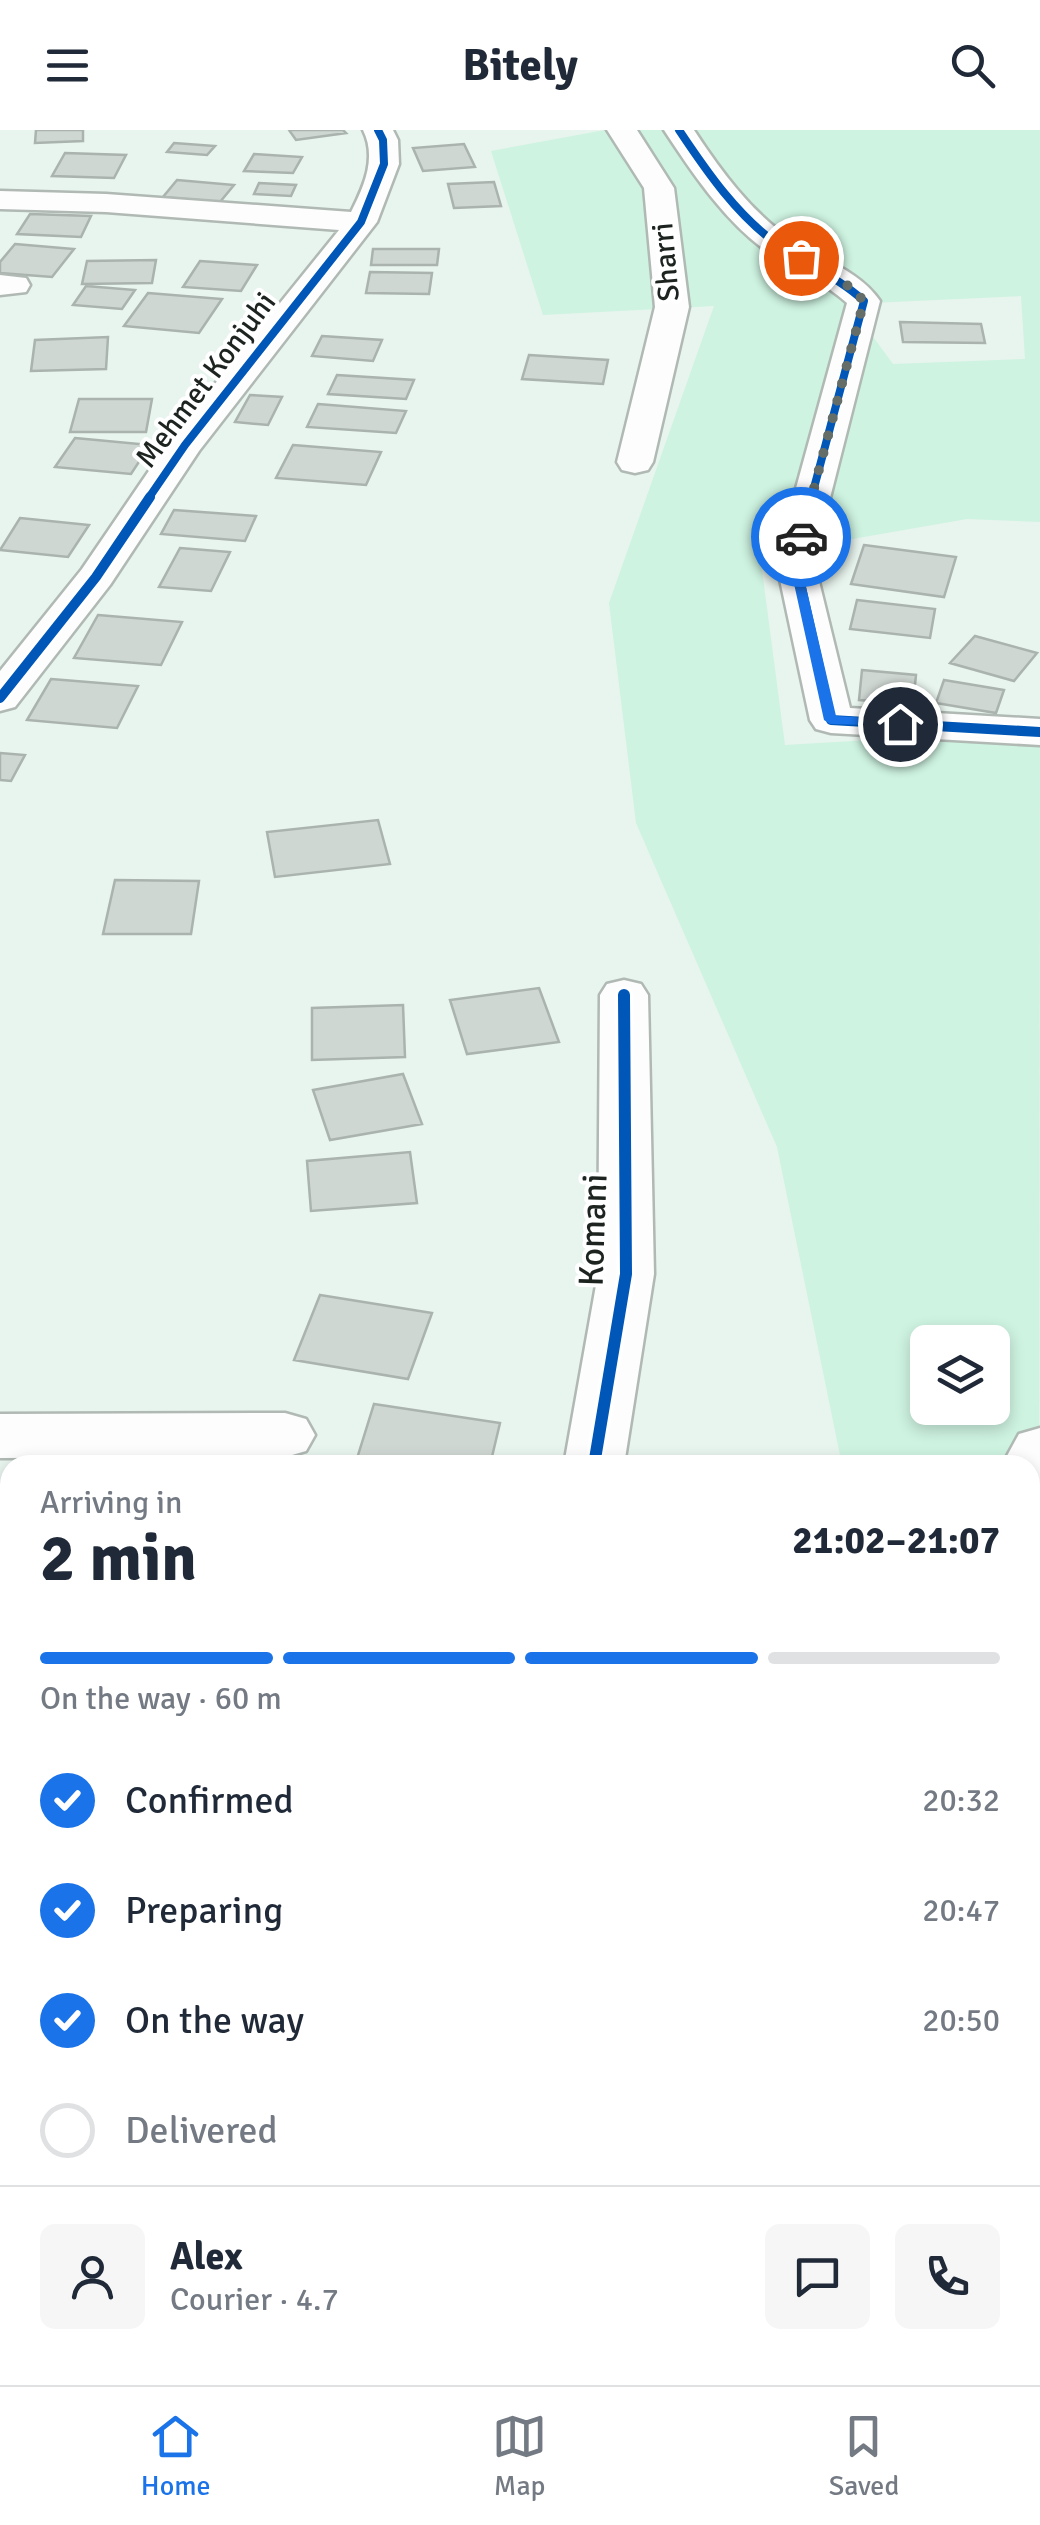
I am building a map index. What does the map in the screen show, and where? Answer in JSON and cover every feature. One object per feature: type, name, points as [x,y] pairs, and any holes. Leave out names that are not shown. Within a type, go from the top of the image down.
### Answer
[{"type":"street","name":"Mehmet Konjuhi","points":[[0,698],[96,577],[185,445],[362,222],[382,179],[383,136],[378,130]]},
{"type":"street","name":"Sharri","points":[[622,130],[659,188],[672,307],[635,462]]},
{"type":"street","points":[[679,130],[701,166],[776,244],[850,287],[864,301],[794,561],[830,720],[1040,732]]},
{"type":"street","points":[[0,200],[106,203],[362,222]]},
{"type":"street","name":"Komani","points":[[596,1455],[626,1274],[624,995]]},
{"type":"street","points":[[0,1436],[285,1435]]},
{"type":"green space","points":[[605,130],[1040,130],[1040,522],[967,519],[760,555],[785,745],[1040,730],[1039,1455],[840,1455],[777,1147],[636,823],[609,603],[714,306],[543,315],[491,151]],"holes":[[[1021,296],[1025,359],[893,364],[849,304]]]},
{"type":"building","points":[[36,130],[83,130],[83,141],[35,143]]},
{"type":"building","points":[[289,130],[343,130],[346,133],[296,140]]},
{"type":"building","points":[[174,143],[215,146],[207,155],[167,152]]},
{"type":"building","points":[[464,144],[475,167],[423,171],[413,148]]},
{"type":"building","points":[[65,153],[126,155],[114,178],[52,176]]},
{"type":"building","points":[[254,154],[302,157],[293,173],[244,171]]},
{"type":"building","points":[[177,180],[234,185],[220,202],[163,197]]},
{"type":"building","points":[[494,182],[501,206],[454,208],[448,184]]},
{"type":"building","points":[[259,183],[296,185],[291,196],[254,194]]},
{"type":"building","points":[[30,214],[91,216],[81,237],[17,234]]},
{"type":"building","points":[[15,244],[74,249],[52,277],[0,273],[0,262]]},
{"type":"building","points":[[373,249],[439,249],[437,265],[371,265]]},
{"type":"building","points":[[156,260],[152,283],[82,284],[87,261]]},
{"type":"building","points":[[200,261],[257,265],[241,291],[183,287]]},
{"type":"building","points":[[370,272],[432,273],[429,294],[366,293]]},
{"type":"building","points":[[86,286],[135,290],[122,309],[73,305]]},
{"type":"building","points":[[148,293],[222,299],[199,333],[124,326]]},
{"type":"building","points":[[900,322],[981,324],[985,343],[903,342]]},
{"type":"building","points":[[322,336],[382,340],[373,361],[312,356]]},
{"type":"building","points":[[108,337],[106,369],[31,371],[35,340]]},
{"type":"building","points":[[529,355],[608,360],[603,384],[522,379]]},
{"type":"building","points":[[337,375],[414,380],[406,399],[328,394]]},
{"type":"building","points":[[250,395],[282,397],[268,425],[235,422]]},
{"type":"building","points":[[79,399],[152,399],[146,432],[70,432]]},
{"type":"building","points":[[318,404],[406,411],[396,433],[307,427]]},
{"type":"building","points":[[75,438],[150,445],[131,474],[55,467]]},
{"type":"building","points":[[293,445],[381,452],[366,485],[276,478]]},
{"type":"building","points":[[174,510],[256,516],[245,541],[161,534]]},
{"type":"building","points":[[20,518],[89,525],[68,557],[0,550]]},
{"type":"building","points":[[864,545],[956,557],[944,597],[851,584]]},
{"type":"building","points":[[180,548],[230,552],[211,591],[159,587]]},
{"type":"building","points":[[857,600],[935,609],[930,638],[850,629]]},
{"type":"building","points":[[98,615],[182,622],[161,665],[74,658]]},
{"type":"building","points":[[975,636],[1037,653],[1014,681],[950,663]]},
{"type":"building","points":[[862,670],[916,675],[913,704],[859,700]]},
{"type":"building","points":[[51,679],[138,686],[117,728],[27,720]]},
{"type":"building","points":[[944,680],[1004,690],[996,713],[936,703]]},
{"type":"building","points":[[0,753],[25,755],[11,781],[0,780]]},
{"type":"building","points":[[378,820],[390,864],[275,877],[267,832]]},
{"type":"building","points":[[115,880],[199,881],[191,934],[103,934]]},
{"type":"building","points":[[539,988],[559,1042],[467,1054],[450,1000]]},
{"type":"building","points":[[403,1005],[405,1057],[312,1060],[312,1008]]},
{"type":"building","points":[[403,1074],[422,1124],[330,1140],[313,1090]]},
{"type":"building","points":[[410,1152],[417,1203],[311,1211],[307,1161]]},
{"type":"building","points":[[320,1295],[432,1313],[408,1379],[294,1360]]},
{"type":"building","points":[[374,1404],[500,1423],[492,1455],[358,1455]]},
{"type":"cycle path","points":[[0,698],[96,577],[185,445],[361,222],[384,164],[383,140],[378,130]]},
{"type":"cycle path","points":[[679,130],[711,176],[767,236],[864,301],[795,561],[831,720],[1040,732]]},
{"type":"cycle path","points":[[596,1455],[626,1274],[624,995]]},
{"type":"way so far","points":[[801,258],[850,287],[864,301],[801,537]]},
{"type":"route","points":[[801,537],[794,561],[830,720],[900,724]]}]
